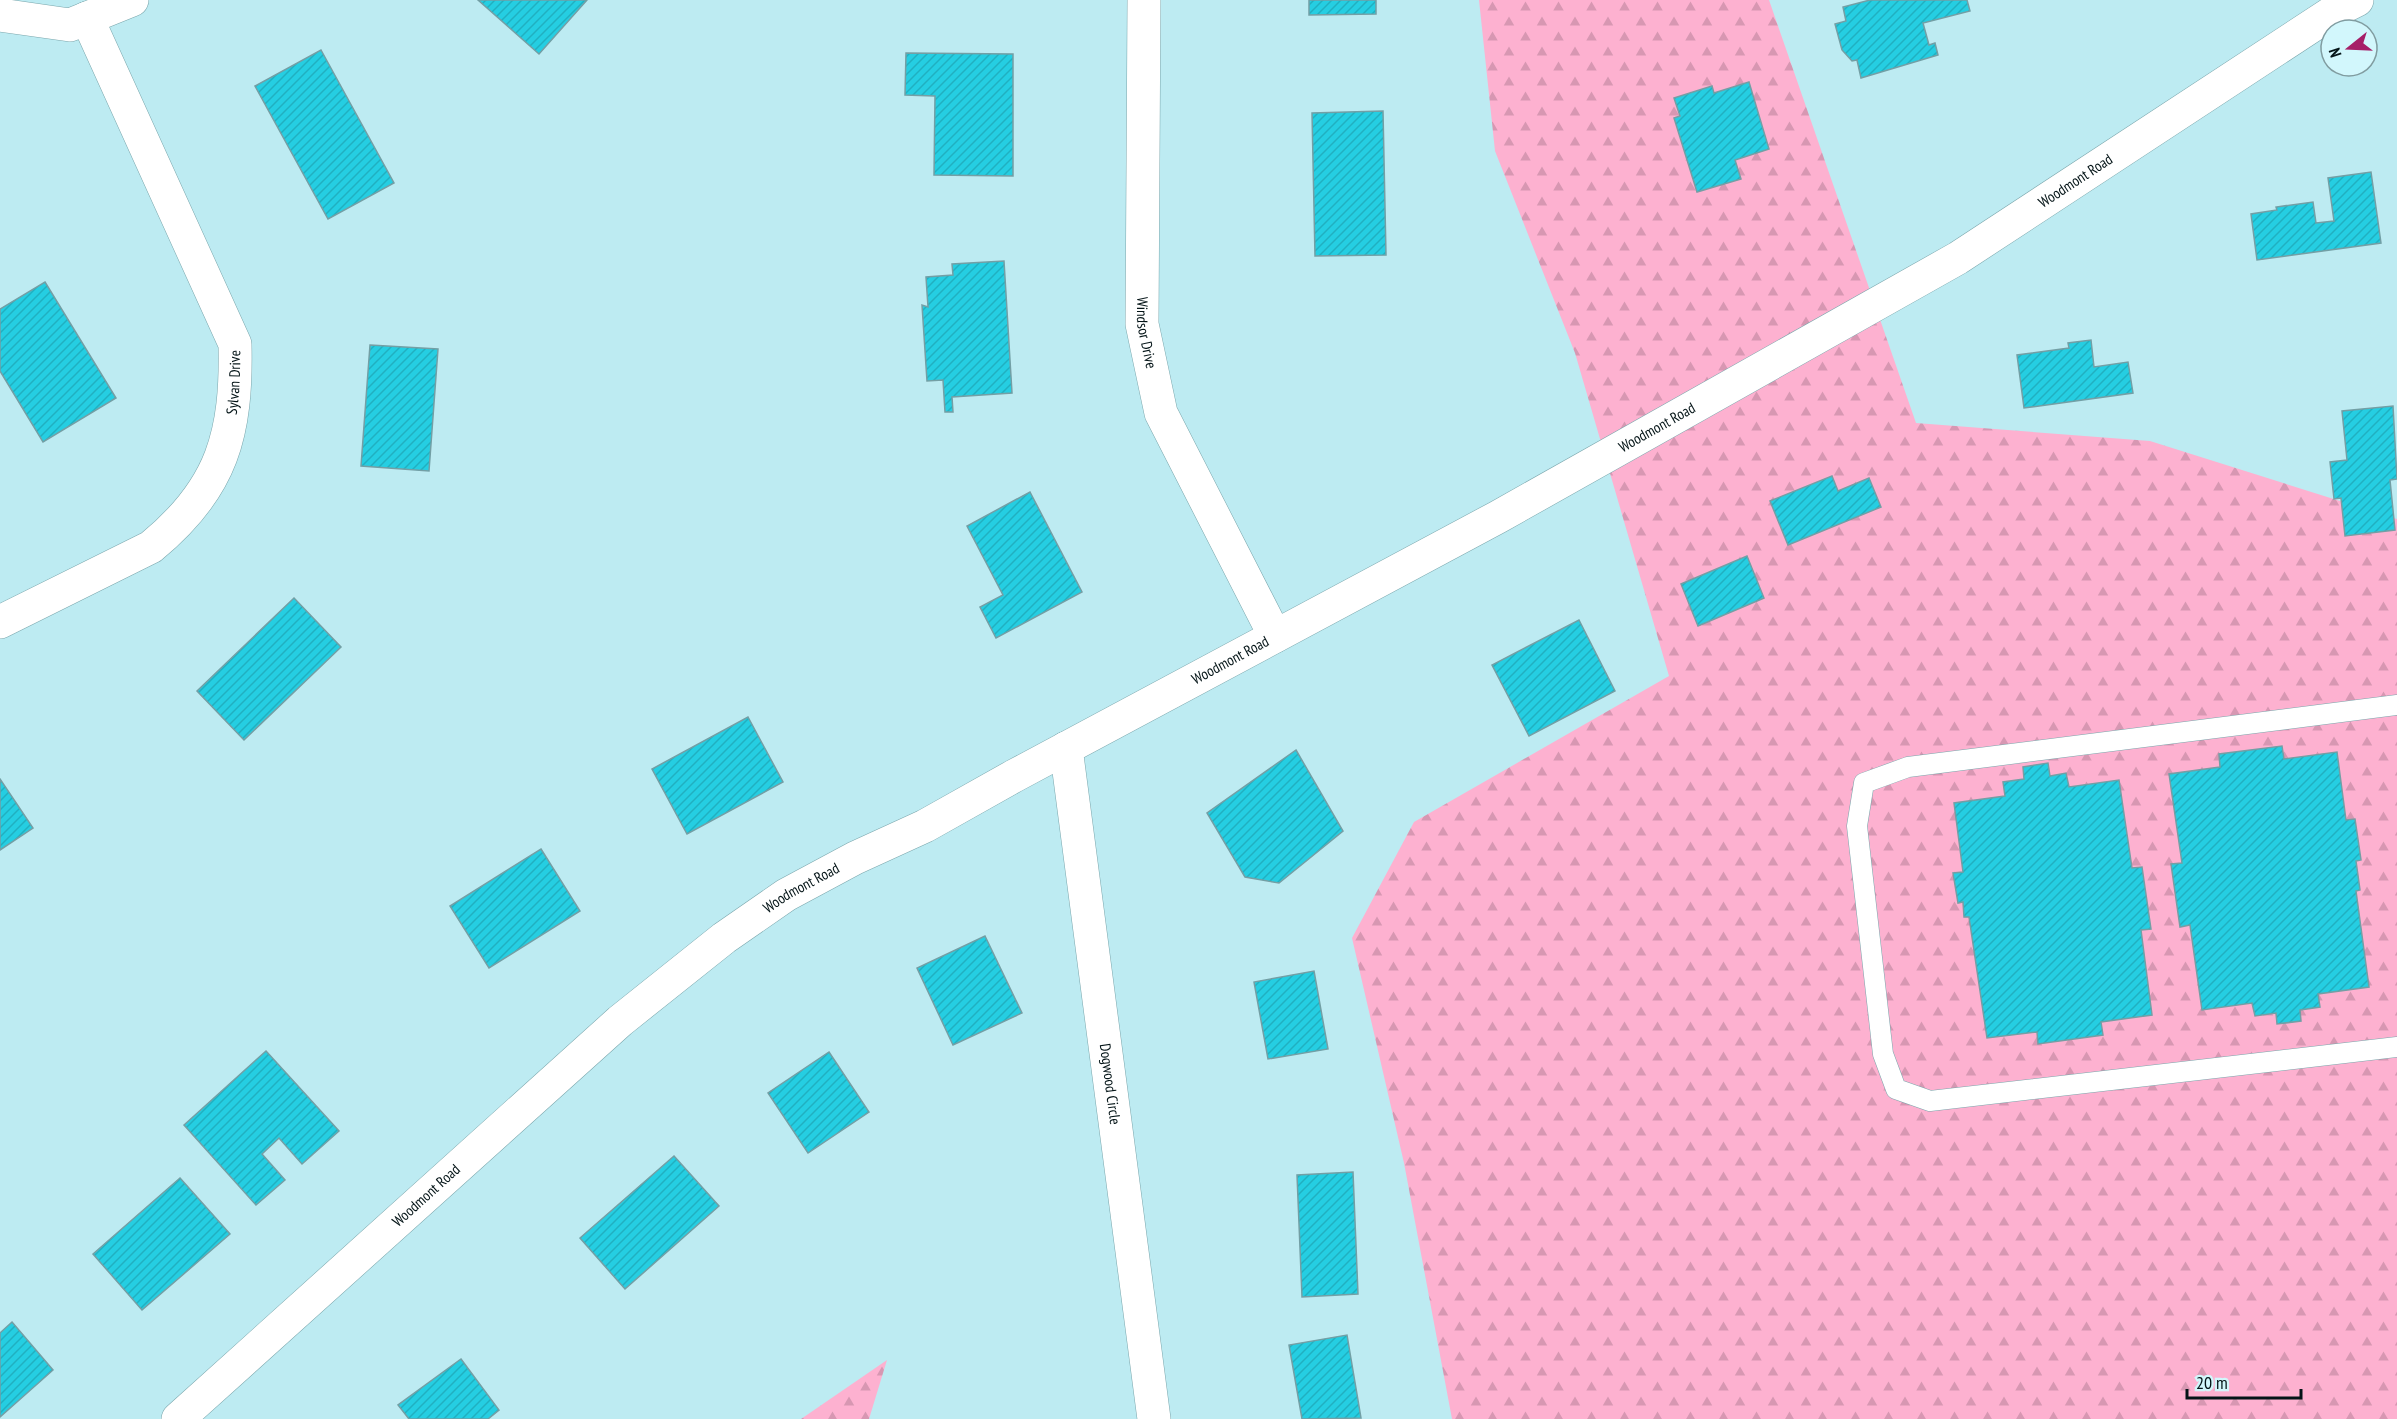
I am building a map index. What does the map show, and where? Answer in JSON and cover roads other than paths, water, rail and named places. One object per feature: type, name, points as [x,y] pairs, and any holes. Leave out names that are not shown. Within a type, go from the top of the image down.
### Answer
[{"type":"street","points":[[0,15],[70,25],[132,0]]},
{"type":"street","name":"Windsor Drive","points":[[1144,0],[1142,324],[1161,413],[1275,636]]},
{"type":"street","name":"Woodmont Road","points":[[178,1419],[620,1021],[724,938],[786,896],[855,858],[925,826],[1498,517],[1958,258],[2333,12],[2357,0]]},
{"type":"street","name":"Sylvan Drive","points":[[0,622],[151,547],[172,530],[190,511],[212,478],[227,443],[233,418],[236,392],[235,344],[87,18]]},
{"type":"street","name":"Dogwood Circle","points":[[1066,748],[1154,1419]]},
{"type":"lane","points":[[2397,705],[1908,767],[1864,783],[1857,826],[1883,1054],[1896,1089],[1930,1101],[2397,1047]]}]
